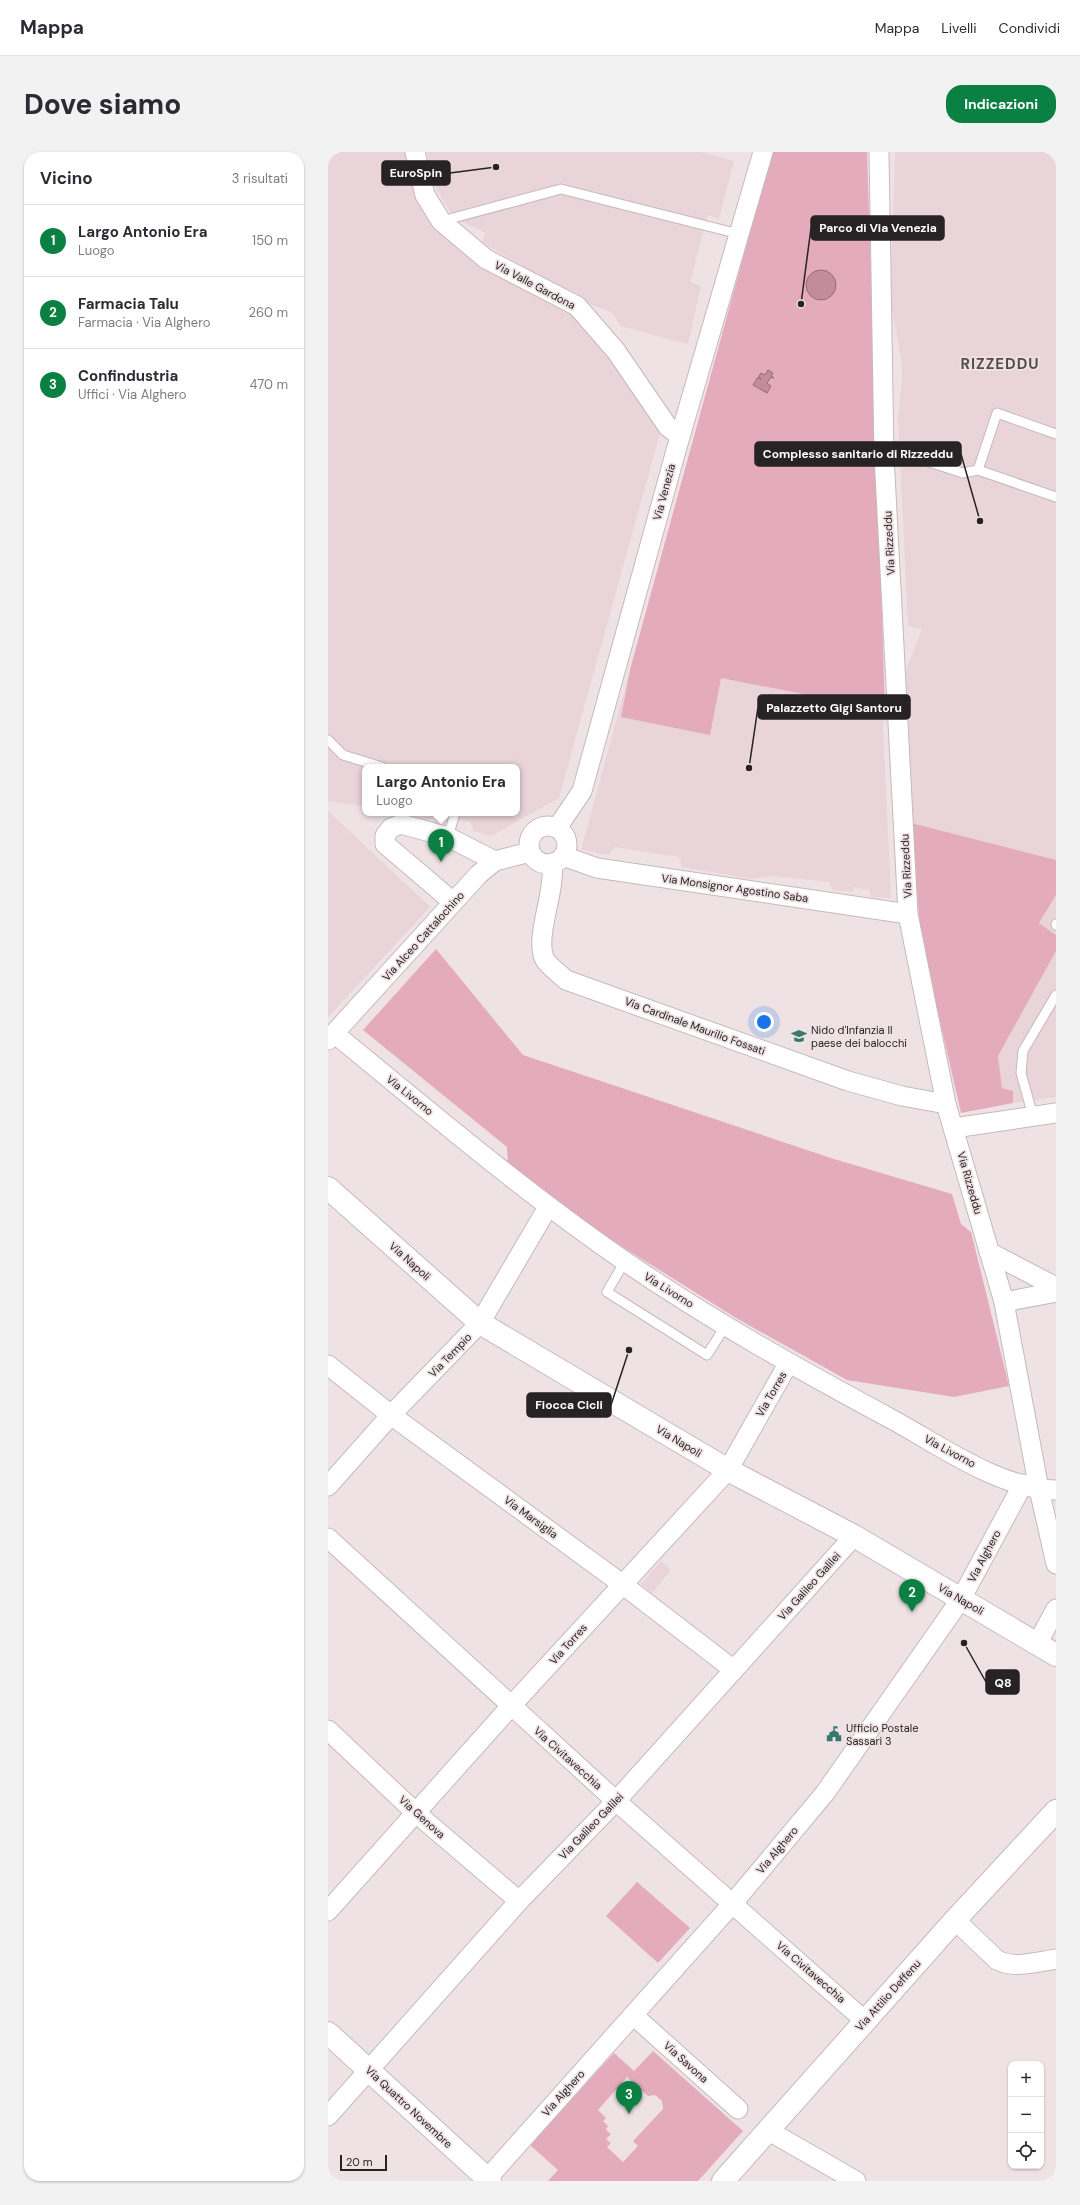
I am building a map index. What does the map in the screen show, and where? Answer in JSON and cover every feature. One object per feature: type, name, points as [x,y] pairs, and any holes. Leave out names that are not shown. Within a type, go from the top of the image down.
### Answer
[{"type":"main road","name":"Via Napoli","points":[[328,1188],[480,1323],[728,1470],[854,1536],[1056,1655]]},
{"type":"main road","name":"Via Attilio Deffenu","points":[[723,2181],[955,1920],[1056,1811]]},
{"type":"main road","name":"Via Quattro Novembre","points":[[328,2033],[487,2180]]},
{"type":"street","name":"Via Valle Gardona","points":[[415,152],[425,195],[441,221],[486,259],[577,306],[616,351],[668,427],[680,436]]},
{"type":"street","name":"Via Venezia","points":[[557,828],[582,791],[680,436],[762,152]]},
{"type":"street","name":"Via Rizzeddu","points":[[879,152],[884,455],[908,914],[946,1104],[1004,1302],[1039,1488],[1056,1564]]},
{"type":"street","points":[[453,902],[385,844],[385,836],[391,828],[401,824],[448,837],[494,861]]},
{"type":"street","points":[[544,826],[557,828],[566,838],[566,850],[557,860],[539,861],[530,852],[530,839],[538,828],[544,826]]},
{"type":"street","name":"Via Alceo Cattalochino","points":[[331,1037],[479,874],[494,861],[530,852]]},
{"type":"street","name":"Via Monsignor Agostino Saba","points":[[557,860],[596,868],[908,914]]},
{"type":"street","name":"Via Cardinale Maurilio Fossati","points":[[557,860],[542,942],[544,959],[566,980],[848,1081],[902,1096],[946,1104]]},
{"type":"street","name":"Via Livorno","points":[[331,1037],[548,1207],[625,1261],[788,1364],[993,1475],[1039,1488]]},
{"type":"street","points":[[954,1128],[1056,1113]]},
{"type":"street","name":"Via Tempio","points":[[328,1486],[391,1416],[480,1323],[548,1207]]},
{"type":"street","points":[[989,1252],[1056,1287]]},
{"type":"street","points":[[1004,1302],[1056,1292]]},
{"type":"street","name":"Via Torres","points":[[328,1911],[511,1706],[728,1470],[788,1364]]},
{"type":"street","name":"Via Marsiglia","points":[[328,1365],[391,1416],[622,1584],[734,1670]]},
{"type":"street","name":"Via Alghero","points":[[487,2180],[733,1903],[825,1794],[1039,1488]]},
{"type":"street","name":"Via Galileo Galilei","points":[[328,2116],[519,1901],[616,1801],[854,1536]]},
{"type":"street","name":"Via Civitavecchia","points":[[328,1538],[616,1801],[865,2021]]},
{"type":"street","points":[[1037,1644],[1056,1608]]},
{"type":"street","name":"Via Genova","points":[[328,1730],[416,1813],[519,1901]]},
{"type":"street","points":[[955,1920],[997,1960],[1004,1964],[1014,1965],[1056,1959]]},
{"type":"street","name":"Via Savona","points":[[633,2015],[738,2109]]},
{"type":"street","points":[[768,2131],[856,2181]]},
{"type":"lane","points":[[441,221],[561,189],[739,234]]},
{"type":"lane","points":[[978,470],[997,413],[1056,434]]},
{"type":"lane","points":[[884,455],[905,454],[963,473],[978,470],[1056,496]]},
{"type":"lane","points":[[328,740],[343,755],[372,764]]},
{"type":"lane","points":[[448,837],[454,816]]},
{"type":"lane","points":[[1033,1116],[1021,1073],[1023,1051],[1056,995]]},
{"type":"lane","points":[[625,1261],[608,1292],[707,1355],[726,1325]]},
{"type":"shaded area","points":[[328,152],[409,152],[425,213],[575,310],[662,426],[559,798],[491,836],[474,831],[470,822],[447,816],[520,816],[520,764],[362,764],[362,806],[328,801]]},
{"type":"shaded area","points":[[427,152],[701,152],[734,161],[719,219],[708,215],[690,282],[701,286],[688,344],[620,326],[613,313],[587,303],[482,242],[486,233],[454,218],[437,190]]},
{"type":"shaded area","points":[[772,152],[867,152],[885,710],[721,678],[710,735],[621,717],[631,666]]},
{"type":"shaded area","points":[[895,152],[1056,152],[1056,860],[911,823],[905,673],[922,629],[908,626],[898,417],[902,379],[901,358],[890,299]]},
{"type":"shaded area","points":[[821,270],[832,274],[836,285],[832,296],[821,300],[810,296],[806,285],[810,274]]},
{"type":"shaded area","points":[[768,370],[773,373],[771,376],[774,378],[771,377],[767,383],[771,386],[767,393],[753,385],[758,377],[761,380],[759,376],[761,373],[765,375]]},
{"type":"shaded area","points":[[631,666],[721,678],[885,710],[883,727],[891,898],[871,897],[869,890],[853,887],[853,892],[832,890],[830,882],[772,876],[752,879],[682,867],[679,857],[615,847],[608,855],[581,850]]},
{"type":"shaded area","points":[[328,811],[430,907],[328,1017]]},
{"type":"shaded area","points":[[408,816],[433,816],[429,821]]},
{"type":"shaded area","points":[[911,823],[1056,860],[1056,895],[1039,923],[1056,935],[1056,951],[998,1056],[1002,1088],[1013,1091],[1013,1103],[961,1113],[921,938]]},
{"type":"shaded area","points":[[1056,895],[1056,935],[1039,923]]},
{"type":"shaded area","points":[[436,949],[523,1055],[834,1159],[952,1194],[961,1224],[971,1232],[1009,1386],[954,1397],[847,1380],[736,1318],[618,1244],[508,1168],[507,1147],[363,1030]]},
{"type":"shaded area","points":[[1056,951],[1056,1097],[1013,1103],[1013,1091],[1002,1088],[998,1056]]},
{"type":"shaded area","points":[[661,1561],[671,1570],[652,1593],[641,1584]]},
{"type":"shaded area","points":[[637,1882],[690,1928],[658,1963],[606,1916]]},
{"type":"shaded area","points":[[653,2051],[743,2131],[698,2181],[548,2181],[558,2170],[530,2145],[614,2053],[634,2071]],"holes":[[[627,2077],[648,2096],[655,2095],[662,2101],[663,2109],[633,2141],[638,2146],[623,2162],[607,2147],[611,2143],[606,2139],[611,2134],[606,2130],[608,2126],[603,2121],[606,2118],[598,2110]]]},
{"type":"place","name":"EuroSpin","points":[[496,167]]},
{"type":"place","name":"Parco di Via Venezia","points":[[801,304]]},
{"type":"place","name":"Complesso sanitario di Rizzeddu","points":[[980,521]]},
{"type":"place","name":"Palazzetto Gigi Santoru","points":[[749,768]]},
{"type":"place","name":"Largo Antonio Era","points":[[441,862]]},
{"type":"place","name":"Nido d'Infanzia Il paese dei balocchi","points":[[799,1036]]},
{"type":"place","name":"Fiocca Cicli","points":[[629,1350]]},
{"type":"place","name":"Farmacia Talu","points":[[912,1612]]},
{"type":"place","name":"Q8","points":[[964,1643]]},
{"type":"place","name":"Ufficio Postale Sassari 3","points":[[834,1734]]},
{"type":"place","name":"Confindustria","points":[[629,2114]]},
{"type":"district","name":"RIZZEDDU","points":[[1000,364]]}]
